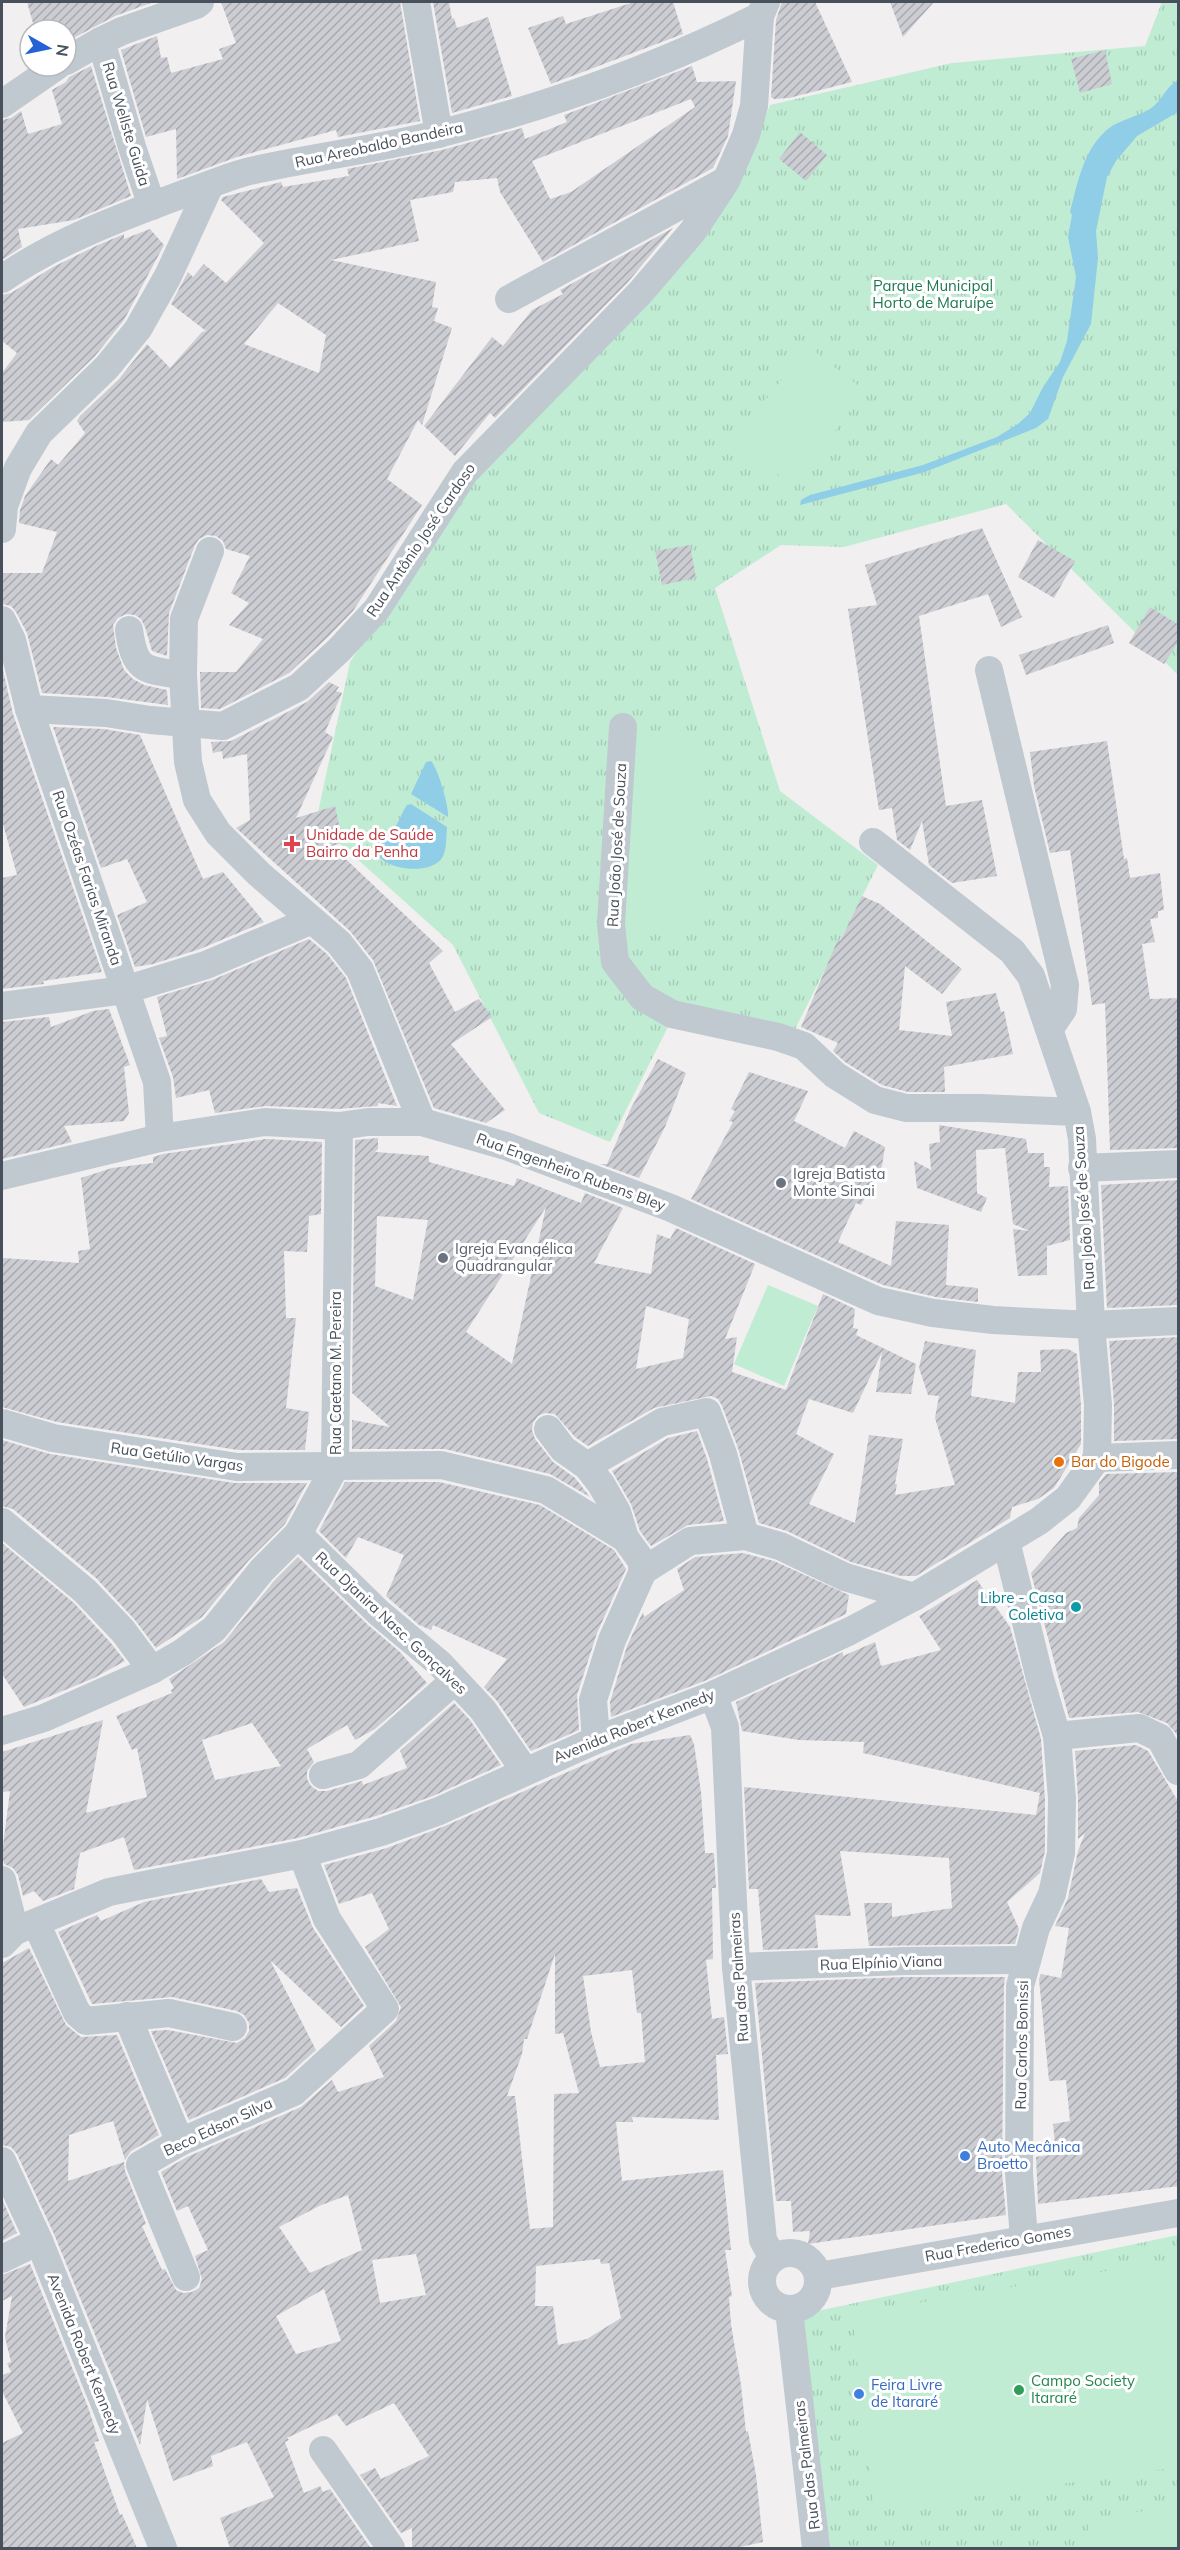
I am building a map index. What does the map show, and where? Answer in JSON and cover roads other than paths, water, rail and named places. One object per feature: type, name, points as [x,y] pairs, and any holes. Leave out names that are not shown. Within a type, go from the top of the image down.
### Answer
[{"type":"street","points":[[78,54],[122,31],[196,6],[200,2]]},
{"type":"street","points":[[416,2],[439,134]]},
{"type":"street","name":"Rua Areobaldo Bandeira","points":[[2,279],[19,267],[66,243],[210,184],[248,171],[439,134],[535,108],[699,47],[763,9]]},
{"type":"street","name":"Rua Antônio José Cardoso","points":[[29,709],[106,713],[150,720],[223,726],[299,687],[339,650],[377,609],[465,472],[640,293],[693,231],[726,181],[746,135],[754,106],[763,9]]},
{"type":"street","name":"Rua Wellste Guida","points":[[101,41],[152,206]]},
{"type":"street","points":[[2,104],[40,78]]},
{"type":"street","points":[[509,299],[726,181]]},
{"type":"street","points":[[2,529],[4,506],[18,468],[39,433],[107,367],[138,329],[168,276],[210,184]]},
{"type":"street","points":[[210,551],[184,620],[183,675],[188,762],[197,800],[218,832],[259,874],[339,943],[360,970],[422,1122]]},
{"type":"street","name":"Rua Ozéas Farias Miranda","points":[[2,620],[12,640],[29,709],[157,1082],[160,1138]]},
{"type":"street","points":[[129,630],[132,647],[140,665],[149,671],[183,675]]},
{"type":"street","points":[[989,670],[1065,985],[1063,1009],[1050,1028]]},
{"type":"street","name":"Rua João José de Souza","points":[[623,727],[611,924],[615,962],[642,997],[672,1014],[778,1037],[804,1046],[835,1075],[875,1100],[906,1108],[1077,1112],[1082,1139],[1091,1325]]},
{"type":"street","points":[[873,842],[1012,951],[1031,976],[1077,1112]]},
{"type":"street","points":[[2,1006],[125,990],[206,965],[312,920]]},
{"type":"street","name":"Rua Engenheiro Rubens Bley","points":[[2,1176],[160,1138],[265,1122],[339,1126],[368,1122],[422,1122],[506,1146],[671,1208],[878,1301],[933,1314],[993,1320],[1091,1325],[1179,1321]]},
{"type":"street","name":"Rua Caetano M. Pereira","points":[[2,1731],[44,1718],[152,1670],[183,1652],[214,1629],[262,1570],[298,1534],[335,1467],[339,1126]]},
{"type":"street","points":[[1082,1168],[1179,1164]]},
{"type":"street","points":[[1091,1325],[1098,1405],[1096,1458],[1179,1455]]},
{"type":"street","points":[[587,1466],[662,1422],[707,1412],[723,1454],[745,1536]]},
{"type":"street","name":"Rua Getúlio Vargas","points":[[2,1423],[53,1438],[237,1467],[441,1465],[451,1467],[546,1490],[626,1538],[641,1560],[643,1571]]},
{"type":"street","points":[[548,1429],[563,1449],[587,1466],[601,1484],[616,1512],[626,1538]]},
{"type":"street","name":"Avenida Robert Kennedy","points":[[18,1932],[109,1892],[302,1854],[390,1829],[439,1811],[596,1740],[713,1695],[850,1631],[914,1597],[1039,1521],[1068,1498],[1096,1458]]},
{"type":"street","points":[[2,1522],[85,1591],[123,1631],[152,1670]]},
{"type":"street","name":"Rua Djanira Nasc. Gonçalves","points":[[298,1534],[379,1612],[440,1664],[483,1710],[525,1771]]},
{"type":"street","points":[[596,1740],[593,1700],[612,1640],[643,1571],[690,1541],[745,1536],[780,1546],[845,1577],[914,1597]]},
{"type":"street","name":"Rua Carlos Bonissi","points":[[1005,1540],[1040,1679],[1057,1736],[1062,1798],[1061,1853],[1052,1894],[1036,1928],[1020,1986],[1019,2173],[1024,2239]]},
{"type":"street","points":[[323,1775],[360,1766],[454,1681]]},
{"type":"street","name":"Rua das Palmeiras","points":[[713,1695],[725,1727],[736,1967],[763,2240],[773,2258]]},
{"type":"street","points":[[1057,1736],[1139,1728],[1160,1738],[1179,1771]]},
{"type":"street","name":"Beco Edson Silva","points":[[186,2277],[140,2165],[180,2142],[294,2092],[385,2008],[327,1919],[302,1854]]},
{"type":"street","points":[[2,1880],[18,1932],[77,2013],[86,2021],[169,2013],[233,2027]]},
{"type":"street","name":"Rua Elpínio Viana","points":[[736,1967],[905,1961],[1027,1960]]},
{"type":"street","points":[[127,2016],[180,2142]]},
{"type":"street","name":"Avenida Robert Kennedy","points":[[2,2161],[39,2241],[163,2548]]},
{"type":"street","name":"Rua Frederico Gomes","points":[[819,2276],[1179,2213]]},
{"type":"street","points":[[2,2259],[39,2241]]},
{"type":"street","points":[[791,2252],[809,2259],[819,2276],[817,2293],[806,2306],[789,2310],[773,2304],[763,2290],[763,2272],[773,2258],[791,2252]]},
{"type":"street","name":"Rua das Palmeiras","points":[[789,2310],[809,2547]]},
{"type":"street","points":[[324,2450],[392,2548]]},
{"type":"water","points":[[1178,80],[1178,112],[1137,136],[1116,161],[1107,177],[1096,231],[1098,258],[1091,324],[1063,377],[1048,419],[1036,428],[925,472],[800,505],[801,500],[810,495],[923,465],[997,437],[1018,424],[1030,413],[1043,387],[1060,362],[1067,341],[1076,277],[1068,237],[1072,215],[1070,212],[1084,165],[1102,134],[1112,126],[1150,109]]},
{"type":"water","points":[[431,761],[442,788],[448,817],[411,794],[426,762]]},
{"type":"water","points":[[411,804],[447,827],[444,855],[435,864],[424,868],[413,869],[390,864],[376,851],[376,841],[393,830],[407,805]]},
{"type":"place","name":"Unidade de Saúde Bairro da Penha","points":[[292,844]]},
{"type":"place","name":"Igreja Batista Monte Sinai","points":[[781,1183]]},
{"type":"place","name":"Igreja Evangélica Quadrangular","points":[[443,1258]]},
{"type":"place","name":"Bar do Bigode","points":[[1059,1462]]},
{"type":"place","name":"Libre - Casa Coletiva","points":[[1076,1607]]},
{"type":"place","name":"Auto Mecânica Broetto","points":[[965,2156]]},
{"type":"place","name":"Campo Society Itararé","points":[[1019,2390]]},
{"type":"place","name":"Feira Livre de Itararé","points":[[859,2394]]},
{"type":"park label","name":"Parque Municipal Horto de Maruípe","points":[[933,294]]}]
